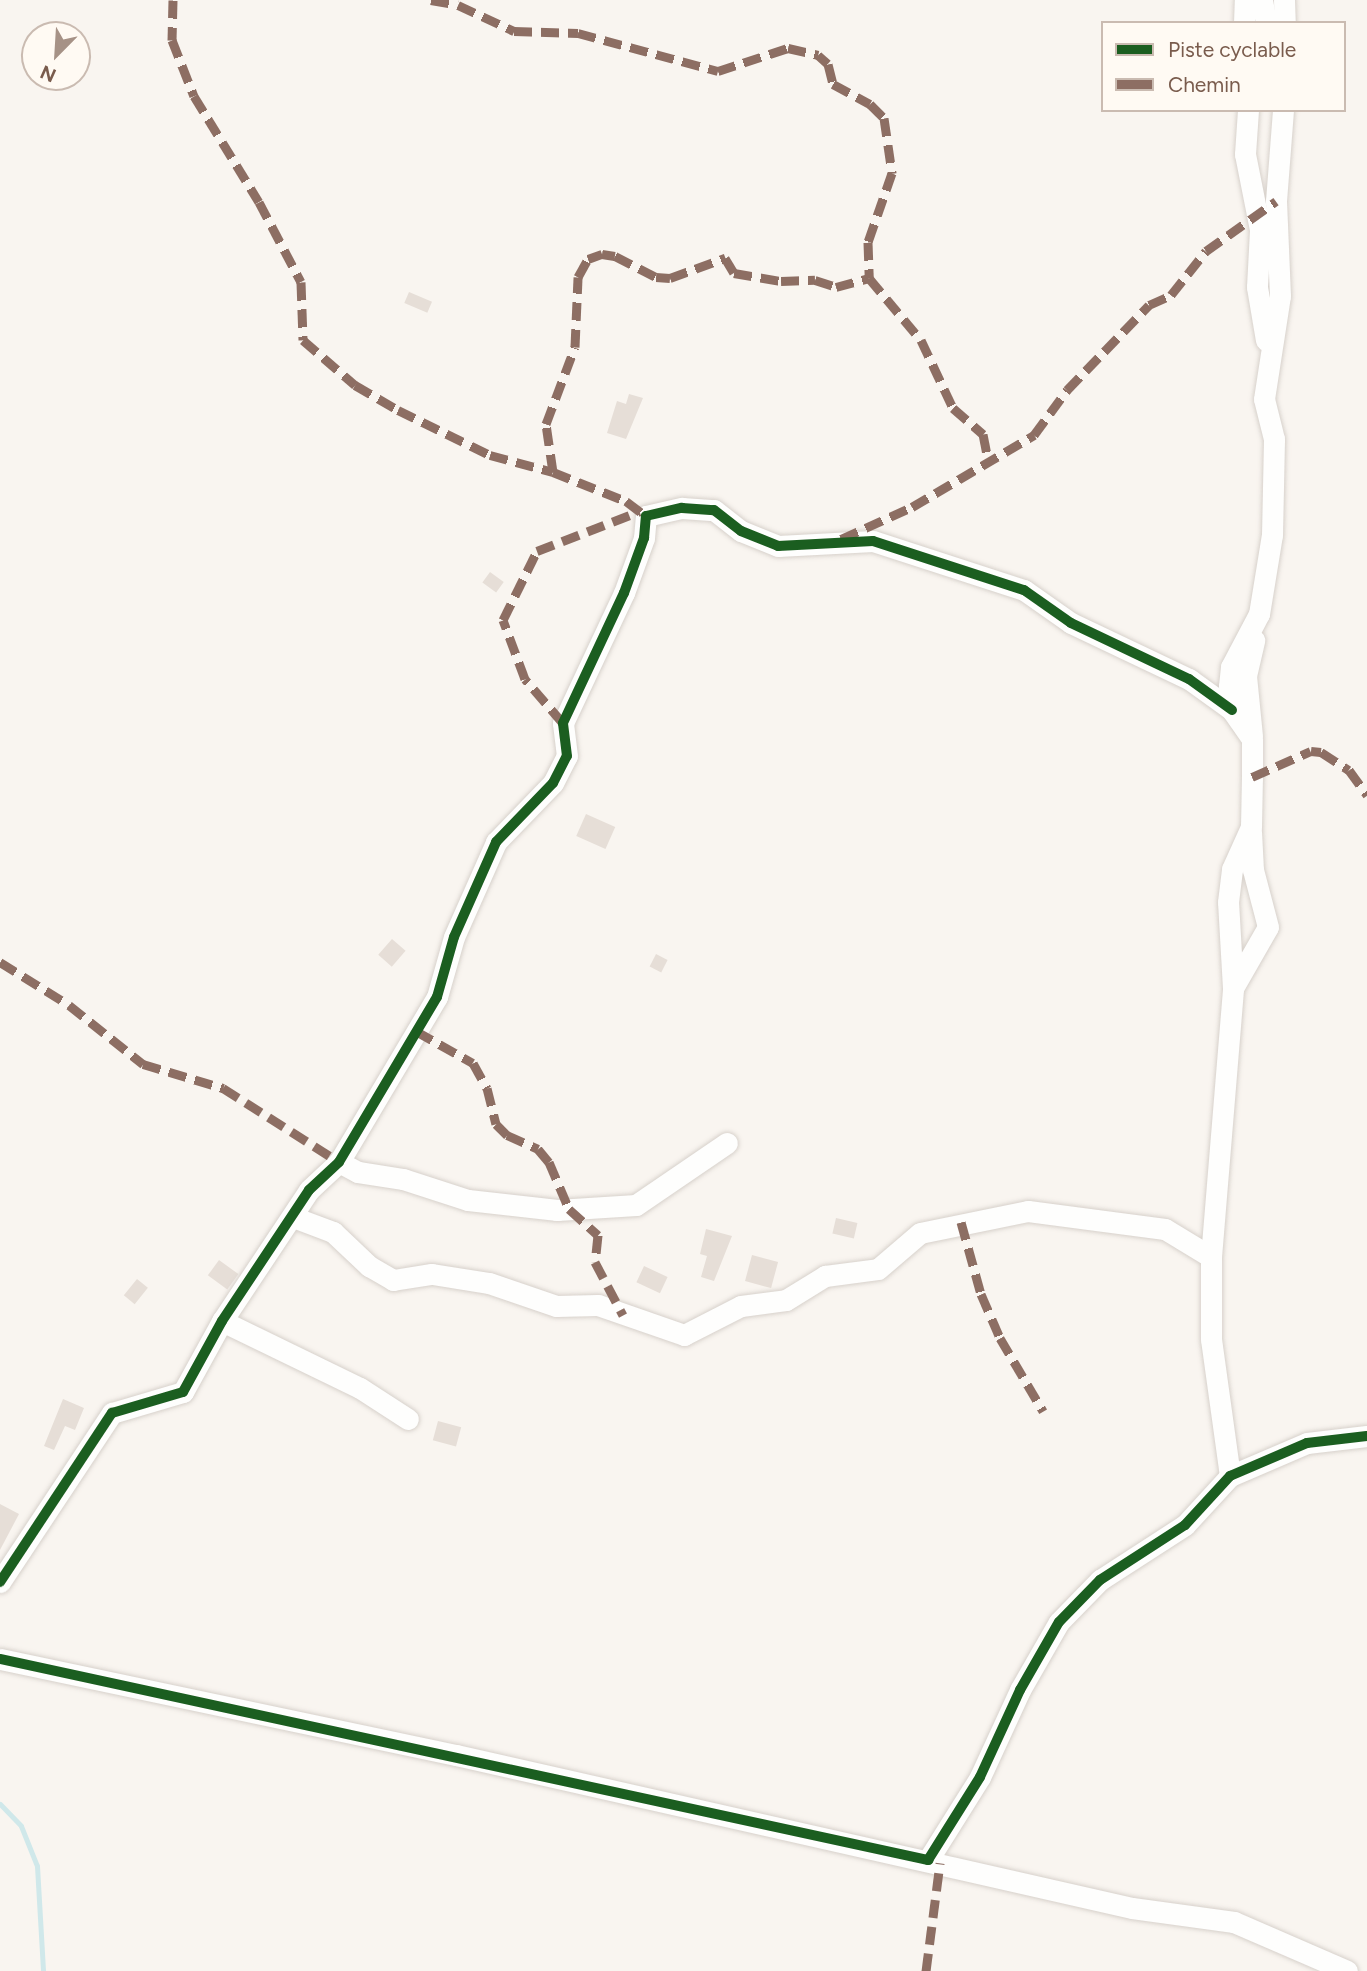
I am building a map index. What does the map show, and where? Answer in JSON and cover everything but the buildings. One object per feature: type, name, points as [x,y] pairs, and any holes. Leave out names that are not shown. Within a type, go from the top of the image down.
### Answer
[{"type":"street","points":[[1244,21],[1245,0]]},
{"type":"street","points":[[1262,0],[1266,21]]},
{"type":"street","points":[[1284,0],[1285,21]]},
{"type":"street","points":[[1248,112],[1245,154],[1260,230],[1257,287],[1268,353]]},
{"type":"street","points":[[1233,988],[1268,927],[1253,870],[1252,739],[1246,676],[1272,536],[1274,468],[1265,399],[1268,353],[1280,296],[1276,201],[1283,112]]},
{"type":"street","points":[[0,1582],[111,1413],[183,1392],[222,1321],[309,1190],[339,1162],[437,997],[454,937],[496,842],[553,783],[567,756],[563,723],[624,593],[644,538],[646,516],[682,508],[713,510],[741,531],[778,546],[873,541],[1024,590],[1070,623],[1189,679],[1232,710],[1252,739]]},
{"type":"street","points":[[1232,710],[1231,667],[1259,614]]},
{"type":"street","points":[[1230,1476],[1212,1339],[1211,1257],[1233,988],[1228,902],[1232,869],[1251,827]]},
{"type":"street","points":[[339,1162],[358,1172],[403,1179],[468,1200],[557,1210],[636,1205],[727,1143]]},
{"type":"street","points":[[293,1217],[333,1232],[369,1266],[393,1280],[432,1273],[489,1283],[556,1306],[598,1305],[684,1335],[741,1306],[786,1300],[825,1276],[878,1269],[920,1233],[1028,1211],[1165,1229],[1211,1257]]},
{"type":"street","points":[[222,1321],[360,1388],[408,1419]]},
{"type":"street","points":[[928,1860],[980,1777],[1020,1690],[1059,1622],[1100,1580],[1185,1525],[1230,1476],[1307,1443],[1367,1436]]},
{"type":"street","points":[[0,1658],[928,1860],[1132,1908],[1234,1922],[1347,1971]]},
{"type":"waterway","points":[[0,1804],[21,1826],[37,1866],[43,1971]]},
{"type":"marked path","points":[[173,0],[172,40],[194,96],[259,202],[301,282],[303,340],[355,385],[398,410],[490,455],[553,472],[626,501],[646,516]]},
{"type":"marked path","points":[[431,0],[458,5],[514,31],[578,33],[718,71],[788,48],[818,55],[828,64],[833,84],[870,104],[884,118],[892,173],[868,242],[869,278],[921,340],[953,408],[983,434],[989,464]]},
{"type":"marked path","points":[[841,539],[912,507],[1034,435],[1067,390],[1149,305],[1171,295],[1206,251],[1276,201]]},
{"type":"marked path","points":[[553,472],[546,424],[575,347],[578,277],[588,259],[602,254],[615,256],[656,277],[670,278],[725,258],[734,273],[781,281],[815,280],[836,287],[869,278]]},
{"type":"marked path","points":[[563,723],[525,679],[503,620],[537,551],[640,511]]},
{"type":"marked path","points":[[1252,777],[1311,751],[1321,752],[1349,770],[1367,795]]},
{"type":"marked path","points":[[0,962],[69,1005],[143,1064],[223,1088],[339,1162]]},
{"type":"marked path","points":[[416,1031],[473,1063],[487,1088],[496,1124],[507,1135],[538,1149],[549,1162],[569,1209],[598,1235],[595,1262],[623,1315]]},
{"type":"marked path","points":[[961,1222],[981,1294],[1000,1338],[1043,1411]]},
{"type":"marked path","points":[[926,1971],[940,1863]]},
{"type":"cycle path","points":[[0,1582],[112,1413],[183,1392],[222,1321],[309,1190],[339,1162],[437,997],[454,937],[496,842],[553,783],[567,756],[563,723],[624,593],[644,538],[646,516],[682,508],[714,510],[741,531],[778,546],[873,541],[1024,590],[1071,623],[1189,679],[1232,710]]},
{"type":"cycle path","points":[[0,1659],[928,1860],[980,1777],[1020,1690],[1059,1622],[1100,1580],[1185,1525],[1230,1476],[1307,1443],[1367,1436]]}]
